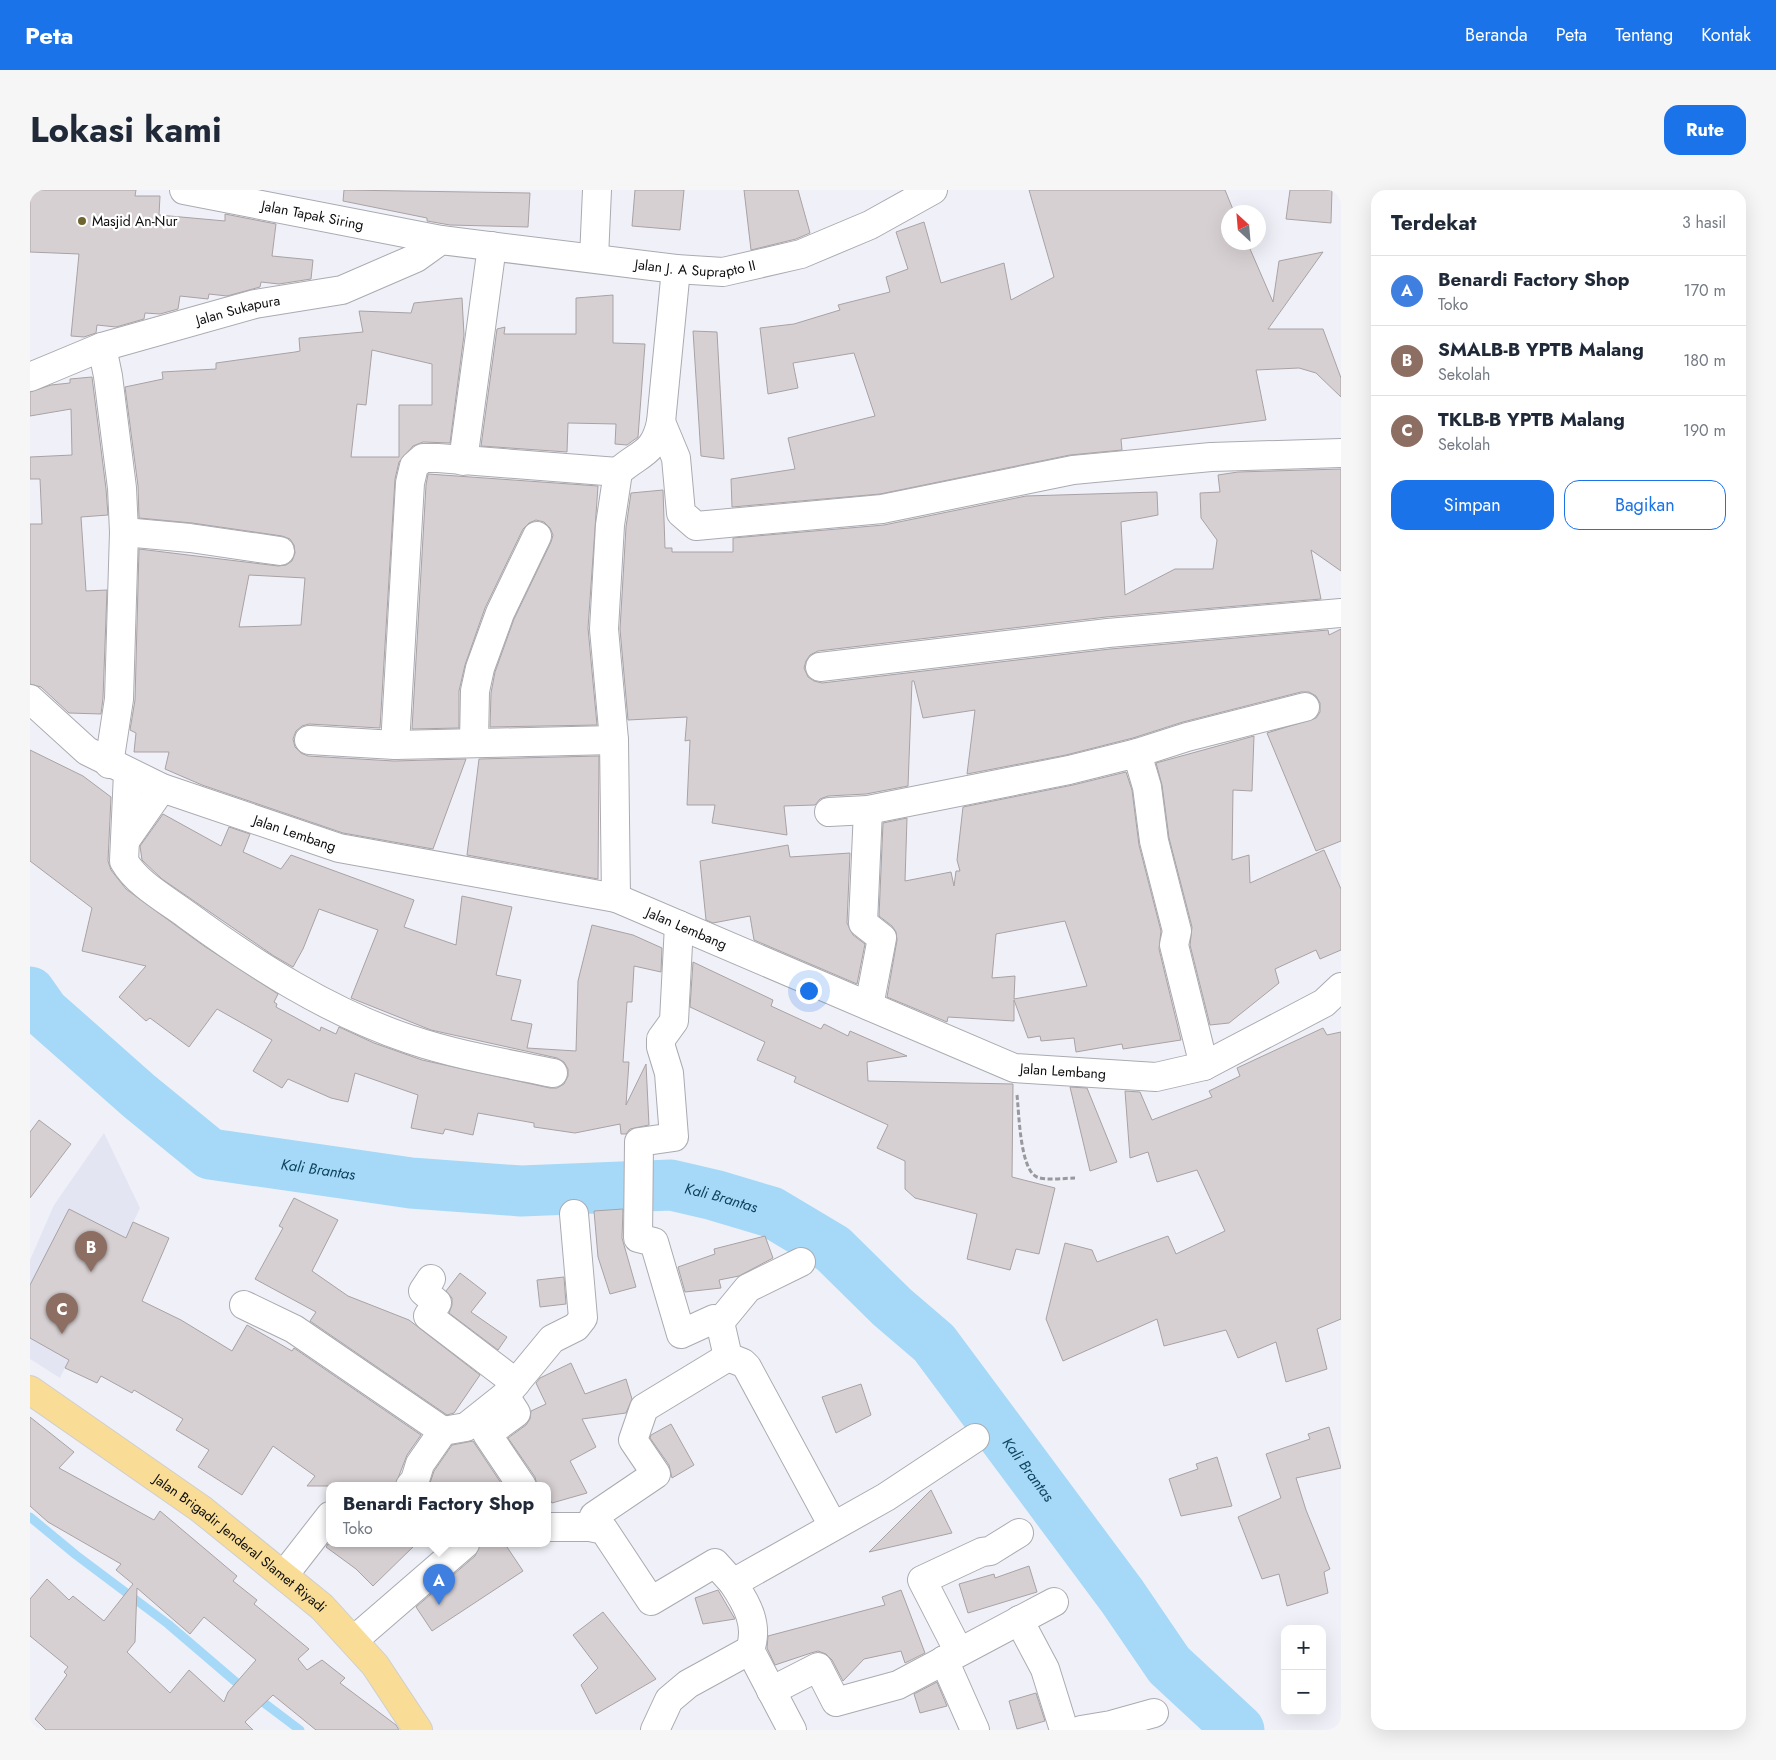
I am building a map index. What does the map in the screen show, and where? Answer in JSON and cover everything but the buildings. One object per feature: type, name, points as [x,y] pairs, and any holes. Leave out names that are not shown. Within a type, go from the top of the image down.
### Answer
[{"type":"main road","name":"Jalan Brigadir Jenderal Slamet Riyadi","points":[[30,1390],[201,1509],[322,1607],[375,1665],[418,1730]]},
{"type":"street","name":"Jalan Tapak Siring","points":[[184,190],[441,240]]},
{"type":"street","points":[[594,258],[597,190]]},
{"type":"street","name":"Jalan J. A Suprapto II","points":[[441,240],[676,269],[723,272],[802,254],[870,225],[933,190]]},
{"type":"street","name":"Jalan Sukapura","points":[[30,377],[102,347],[255,304],[342,290],[416,258],[441,240]]},
{"type":"street","points":[[463,461],[492,246]]},
{"type":"street","points":[[395,745],[410,483],[414,466],[423,458],[618,472],[650,448],[658,440],[661,422],[676,269]]},
{"type":"street","points":[[102,347],[108,376],[122,480],[124,532],[118,768],[125,841],[123,855],[128,869],[152,890],[210,932],[298,988],[370,1025],[455,1053],[553,1073]]},
{"type":"street","points":[[661,422],[676,458],[682,513],[696,526],[882,509],[1073,470],[1211,457],[1341,452]]},
{"type":"street","points":[[616,898],[614,740],[604,630],[608,553],[618,472]]},
{"type":"street","points":[[124,532],[190,538],[280,551]]},
{"type":"street","points":[[474,742],[475,691],[480,668],[500,613],[537,536]]},
{"type":"street","points":[[820,667],[1108,633],[1341,612]]},
{"type":"street","name":"Jalan Lembang","points":[[30,699],[87,751],[118,768],[162,788],[339,848],[616,898],[1014,1068],[1156,1077],[1204,1066],[1324,1003],[1341,987]]},
{"type":"street","points":[[829,812],[868,810],[1050,774],[1137,753],[1187,737],[1304,707]]},
{"type":"street","points":[[309,740],[395,745],[614,740]]},
{"type":"street","points":[[1137,753],[1147,787],[1154,841],[1177,931],[1174,945],[1204,1066]]},
{"type":"street","points":[[125,841],[162,788]]},
{"type":"street","points":[[868,810],[863,923],[882,938],[869,1006]]},
{"type":"street","points":[[679,925],[674,1021],[661,1039],[661,1047],[669,1073],[674,1137],[639,1142],[640,1212],[638,1238],[654,1242],[681,1334],[714,1319],[720,1322]]},
{"type":"street","points":[[244,1306],[294,1329],[443,1431],[466,1427],[510,1389],[552,1339],[576,1327],[583,1318],[574,1214]]},
{"type":"street","points":[[720,1322],[748,1288],[801,1262]]},
{"type":"street","points":[[431,1279],[423,1291],[437,1302],[428,1316],[510,1389],[516,1413],[487,1434],[519,1482]]},
{"type":"street","points":[[720,1322],[728,1357]]},
{"type":"street","points":[[728,1357],[748,1367],[834,1526]]},
{"type":"street","points":[[590,1527],[594,1516],[656,1474],[634,1440],[644,1408],[728,1357]]},
{"type":"street","points":[[413,1482],[420,1464],[443,1431]]},
{"type":"street","points":[[734,1582],[886,1497],[975,1438]]},
{"type":"street","points":[[284,1575],[326,1521]]},
{"type":"street","points":[[551,1527],[590,1527],[604,1530],[651,1601],[715,1562],[734,1582],[745,1601],[752,1619],[754,1640],[750,1650],[688,1684],[669,1700],[655,1730]]},
{"type":"street","points":[[975,1730],[951,1656],[922,1580],[982,1552],[990,1551],[1019,1533]]},
{"type":"street","points":[[354,1640],[462,1547]]},
{"type":"street","points":[[771,1691],[818,1667],[836,1702],[898,1685],[1054,1602]]},
{"type":"street","points":[[1019,1620],[1045,1669],[1064,1730]]},
{"type":"street","points":[[750,1650],[792,1730]]},
{"type":"street","points":[[1081,1730],[1112,1728],[1154,1713]]},
{"type":"path","points":[[1014,1068],[1025,1160],[1028,1168],[1038,1178],[1076,1178]]},
{"type":"shaded area","points":[[104,1133],[140,1208],[60,1378],[30,1359],[30,1260],[54,1205]]},
{"type":"waterway","name":"Kali Brantas","points":[[30,992],[44,1012],[139,1096],[210,1154],[411,1183],[521,1191],[671,1185],[714,1195],[771,1212],[833,1249],[892,1307],[934,1343],[1122,1596],[1169,1665],[1239,1730]]},
{"type":"waterway","points":[[30,1517],[76,1555],[168,1624],[244,1689]]},
{"type":"waterway","points":[[255,1696],[300,1730]]},
{"type":"place","name":"Masjid An-Nur","points":[[82,221]]},
{"type":"place","name":"SMALB-B YPTB Malang","points":[[91,1272]]},
{"type":"place","name":"TKLB-B YPTB Malang","points":[[62,1334]]},
{"type":"place","name":"Benardi Factory Shop","points":[[439,1605]]}]
